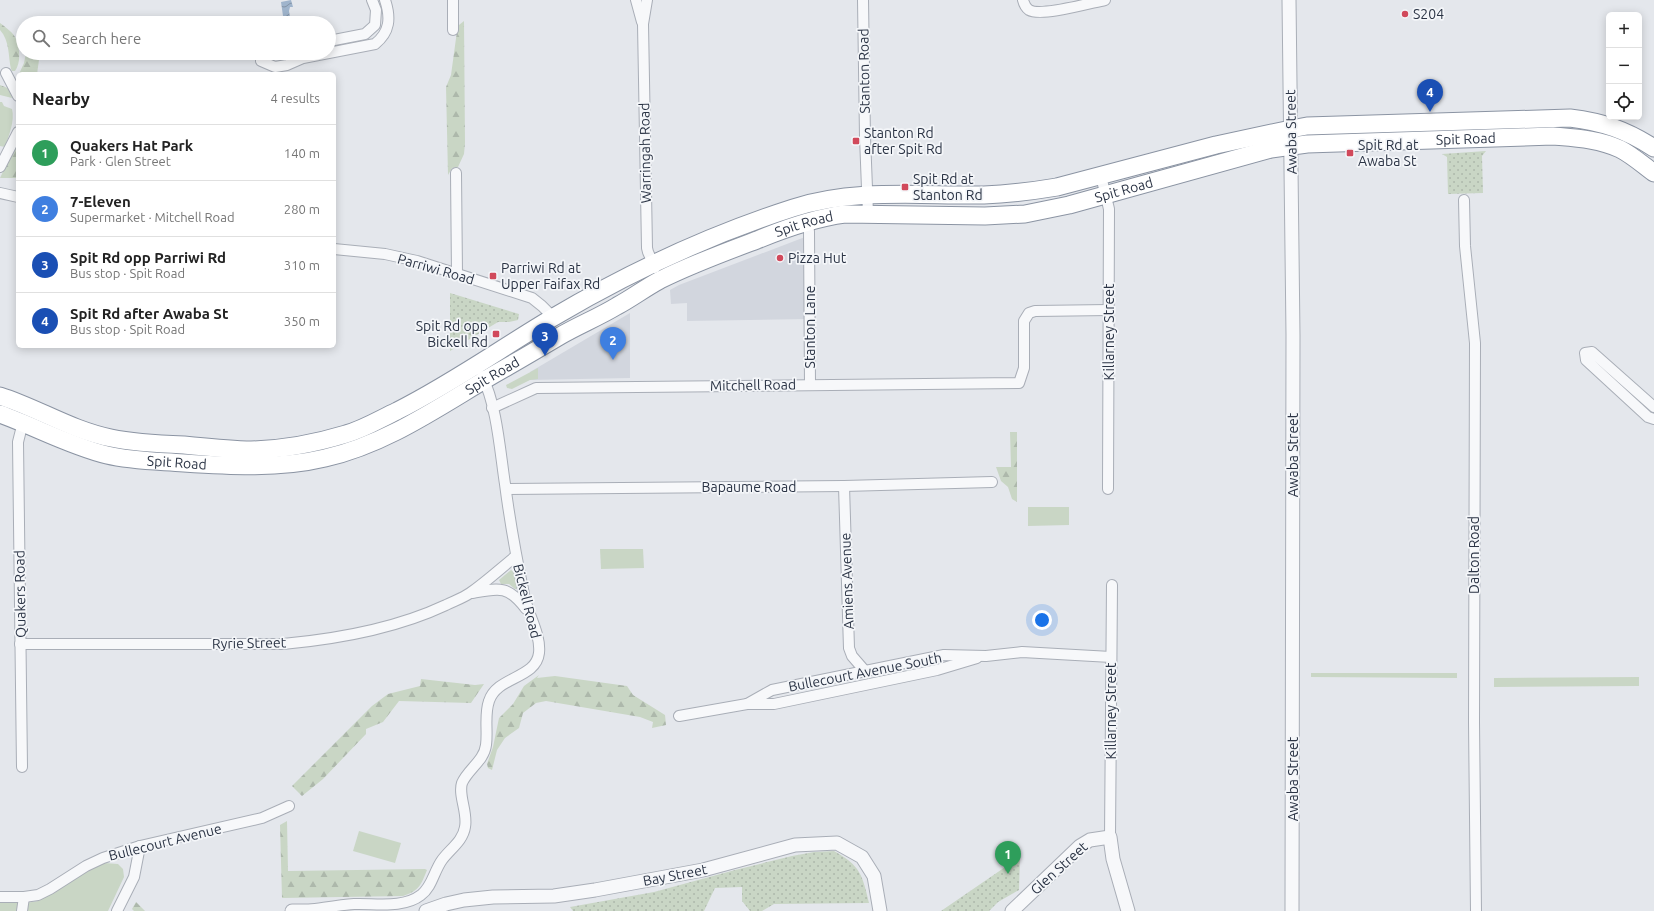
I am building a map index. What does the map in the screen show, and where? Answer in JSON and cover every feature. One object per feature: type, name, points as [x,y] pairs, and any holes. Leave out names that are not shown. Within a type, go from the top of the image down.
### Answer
[{"type":"highway","name":"Spit Road","points":[[0,396],[17,401],[72,427],[108,438],[134,442],[246,450],[288,447],[316,442],[361,429],[426,397],[554,317],[628,276],[653,264],[712,238],[795,207],[830,199],[867,196],[1006,194],[1057,187],[1216,145],[1290,129],[1322,126],[1570,118],[1592,120],[1620,129],[1654,148]]},
{"type":"highway","name":"Spit Road","points":[[0,414],[23,422],[74,445],[108,455],[130,459],[262,466],[297,463],[325,458],[349,451],[382,438],[433,411],[562,335],[615,307],[662,279],[732,249],[808,221],[845,214],[1007,215],[1042,211],[1107,195],[1245,156],[1291,146],[1374,141],[1553,136],[1591,140],[1607,144],[1621,150],[1654,173]]},
{"type":"street","points":[[336,40],[365,34],[375,25],[376,10],[372,0]]},
{"type":"street","points":[[336,52],[375,44],[383,38],[388,27],[388,8],[385,0]]},
{"type":"street","points":[[453,0],[453,30]]},
{"type":"street","name":"Warringah Road","points":[[636,0],[643,24]]},
{"type":"street","name":"Warringah Road","points":[[647,0],[643,24],[648,252],[662,279]]},
{"type":"street","name":"Stanton Road","points":[[863,0],[868,214]]},
{"type":"street","points":[[1023,0],[1024,6],[1030,11],[1038,12],[1059,10],[1105,0]]},
{"type":"street","name":"Awaba Street","points":[[1289,0],[1293,335],[1292,911]]},
{"type":"street","points":[[261,61],[274,67],[287,65],[299,60]]},
{"type":"street","points":[[6,73],[16,92]]},
{"type":"street","points":[[0,167],[16,136]]},
{"type":"street","points":[[456,173],[457,274]]},
{"type":"street","name":"Killarney Street","points":[[1101,176],[1110,209],[1108,489]]},
{"type":"street","points":[[0,193],[16,197]]},
{"type":"street","name":"Dalton Road","points":[[1464,200],[1464,246],[1475,343],[1474,722],[1476,911]]},
{"type":"street","name":"Stanton Lane","points":[[808,221],[810,384]]},
{"type":"street","name":"Parriwi Road","points":[[336,249],[399,257],[417,261],[532,298],[554,317]]},
{"type":"street","name":"Mitchell Road","points":[[492,408],[536,388],[1019,383],[1024,368],[1024,321],[1029,313],[1035,311],[1110,310]]},
{"type":"street","points":[[1654,407],[1592,352],[1585,353],[1586,360],[1594,369],[1648,417],[1654,419]]},
{"type":"street","name":"Bickell Road","points":[[312,910],[352,904],[405,902],[420,896],[427,890],[441,861],[464,834],[466,819],[461,785],[484,754],[486,746],[486,715],[489,700],[498,686],[523,674],[536,662],[539,654],[539,645],[528,612],[516,556],[496,420],[484,380],[476,366]]},
{"type":"street","name":"Quakers Road","points":[[22,767],[18,442],[23,422]]},
{"type":"street","name":"Bapaume Road","points":[[506,489],[844,486],[992,482]]},
{"type":"street","name":"Amiens Avenue","points":[[844,486],[849,648],[852,656],[865,671]]},
{"type":"street","name":"Ryrie Street","points":[[20,644],[283,644],[313,641],[401,622],[436,610],[470,593],[516,556]]},
{"type":"street","name":"Killarney Street","points":[[1110,837],[1112,585]]},
{"type":"street","name":"Ryrie Street","points":[[470,593],[499,588],[507,590],[519,600],[528,612]]},
{"type":"street","name":"Bullecourt Avenue South","points":[[747,704],[772,690],[944,655],[986,656],[1022,652],[1111,657]]},
{"type":"street","name":"Bullecourt Avenue South","points":[[679,716],[747,704],[774,704],[937,670],[986,656]]},
{"type":"street","name":"Bullecourt Avenue","points":[[0,897],[24,897],[38,895],[86,866],[103,858],[140,846],[262,818],[289,806]]},
{"type":"street","points":[[1110,837],[1113,859],[1128,911]]},
{"type":"street","name":"Glen Street","points":[[1012,911],[1080,846],[1090,840],[1110,837]]},
{"type":"street","name":"Bay Street","points":[[426,911],[446,904],[493,897],[554,896],[595,890],[702,870],[795,845],[837,843],[862,857],[874,876],[880,911]]},
{"type":"street","points":[[117,911],[134,877],[140,846]]},
{"type":"street","points":[[22,911],[24,897]]},
{"type":"street","points":[[292,911],[312,910]]},
{"type":"shaded area","points":[[805,237],[807,319],[687,321],[687,303],[671,304],[670,290],[679,285]]},
{"type":"shaded area","points":[[630,313],[630,378],[530,380],[530,372]]},
{"type":"green space","points":[[464,21],[464,154],[458,167],[452,168],[448,175],[446,87],[451,75],[457,31],[459,25]]},
{"type":"green space","points":[[0,23],[15,37],[16,60],[19,60],[15,71],[12,71],[11,69],[6,39],[0,30]]},
{"type":"green space","points":[[25,60],[39,60],[37,72],[20,72]]},
{"type":"green space","points":[[0,85],[10,89],[12,98],[0,95]]},
{"type":"green space","points":[[0,102],[2,102],[4,106],[12,109],[13,114],[11,128],[5,147],[0,146]]},
{"type":"green space","points":[[16,144],[16,178],[0,178]]},
{"type":"green space","points":[[1486,151],[1482,156],[1483,193],[1448,194],[1447,157],[1442,154]]},
{"type":"green space","points":[[450,293],[519,314],[518,320],[498,322],[450,351]]},
{"type":"green space","points":[[538,368],[538,379],[530,380],[512,389],[507,388],[506,385]]},
{"type":"green space","points":[[1010,432],[1017,432],[1017,502],[1012,499],[1008,487],[1001,481],[996,467],[1011,467]]},
{"type":"green space","points":[[1028,507],[1069,507],[1069,525],[1028,526]]},
{"type":"green space","points":[[600,549],[643,549],[644,568],[601,569]]},
{"type":"green space","points":[[511,570],[514,572],[517,589],[509,584],[501,584],[499,580]]},
{"type":"green space","points":[[1311,673],[1457,673],[1457,678],[1311,677]]},
{"type":"green space","points":[[539,675],[537,678],[555,676],[627,686],[633,695],[665,715],[666,725],[652,728],[653,722],[640,717],[546,701],[536,703],[523,713],[519,728],[505,738],[497,750],[492,770],[488,768],[487,764],[493,747],[499,718],[513,704],[524,686]]},
{"type":"green space","points":[[1639,677],[1639,686],[1494,687],[1494,678]]},
{"type":"green space","points":[[421,679],[475,685],[484,684],[471,703],[399,701],[383,722],[366,729],[366,734],[323,779],[302,796],[292,786],[372,706],[388,694],[420,686]]},
{"type":"green space","points":[[287,821],[288,871],[427,870],[419,887],[413,892],[403,896],[282,898],[280,825]]},
{"type":"green space","points":[[359,831],[401,843],[395,863],[353,851]]},
{"type":"green space","points":[[834,851],[843,856],[859,872],[869,903],[774,904],[762,911],[750,911],[742,901],[742,887],[715,888],[704,911],[573,911],[570,907],[654,892],[792,856],[814,852]]},
{"type":"green space","points":[[1020,857],[1019,890],[998,902],[989,911],[941,911]]},
{"type":"green space","points":[[105,863],[118,864],[123,869],[124,877],[108,911],[25,911],[26,903],[38,901],[83,873]]},
{"type":"green space","points":[[0,902],[17,902],[20,907],[19,911],[0,911]]},
{"type":"green space","points":[[136,902],[145,911],[134,911],[132,909]]},
{"type":"water","points":[[291,0],[293,7],[290,7],[290,16],[283,16],[281,2]]},
{"type":"place","name":"S204","points":[[1405,14]]},
{"type":"place","name":"Spit Rd after Awaba St","points":[[1430,112]]},
{"type":"place","name":"Stanton Rd after Spit Rd","points":[[856,141]]},
{"type":"place","name":"Spit Rd at Awaba St","points":[[1350,153]]},
{"type":"place","name":"Spit Rd at Stanton Rd","points":[[905,187]]},
{"type":"place","name":"Pizza Hut","points":[[780,258]]},
{"type":"place","name":"Parriwi Rd at Upper Faifax Rd","points":[[493,276]]},
{"type":"place","name":"Spit Rd opp Bickell Rd","points":[[496,334]]},
{"type":"place","name":"Spit Rd opp Parriwi Rd","points":[[545,356]]},
{"type":"place","name":"7-Eleven","points":[[613,360]]},
{"type":"place","name":"Quakers Hat Park","points":[[1008,874]]}]
